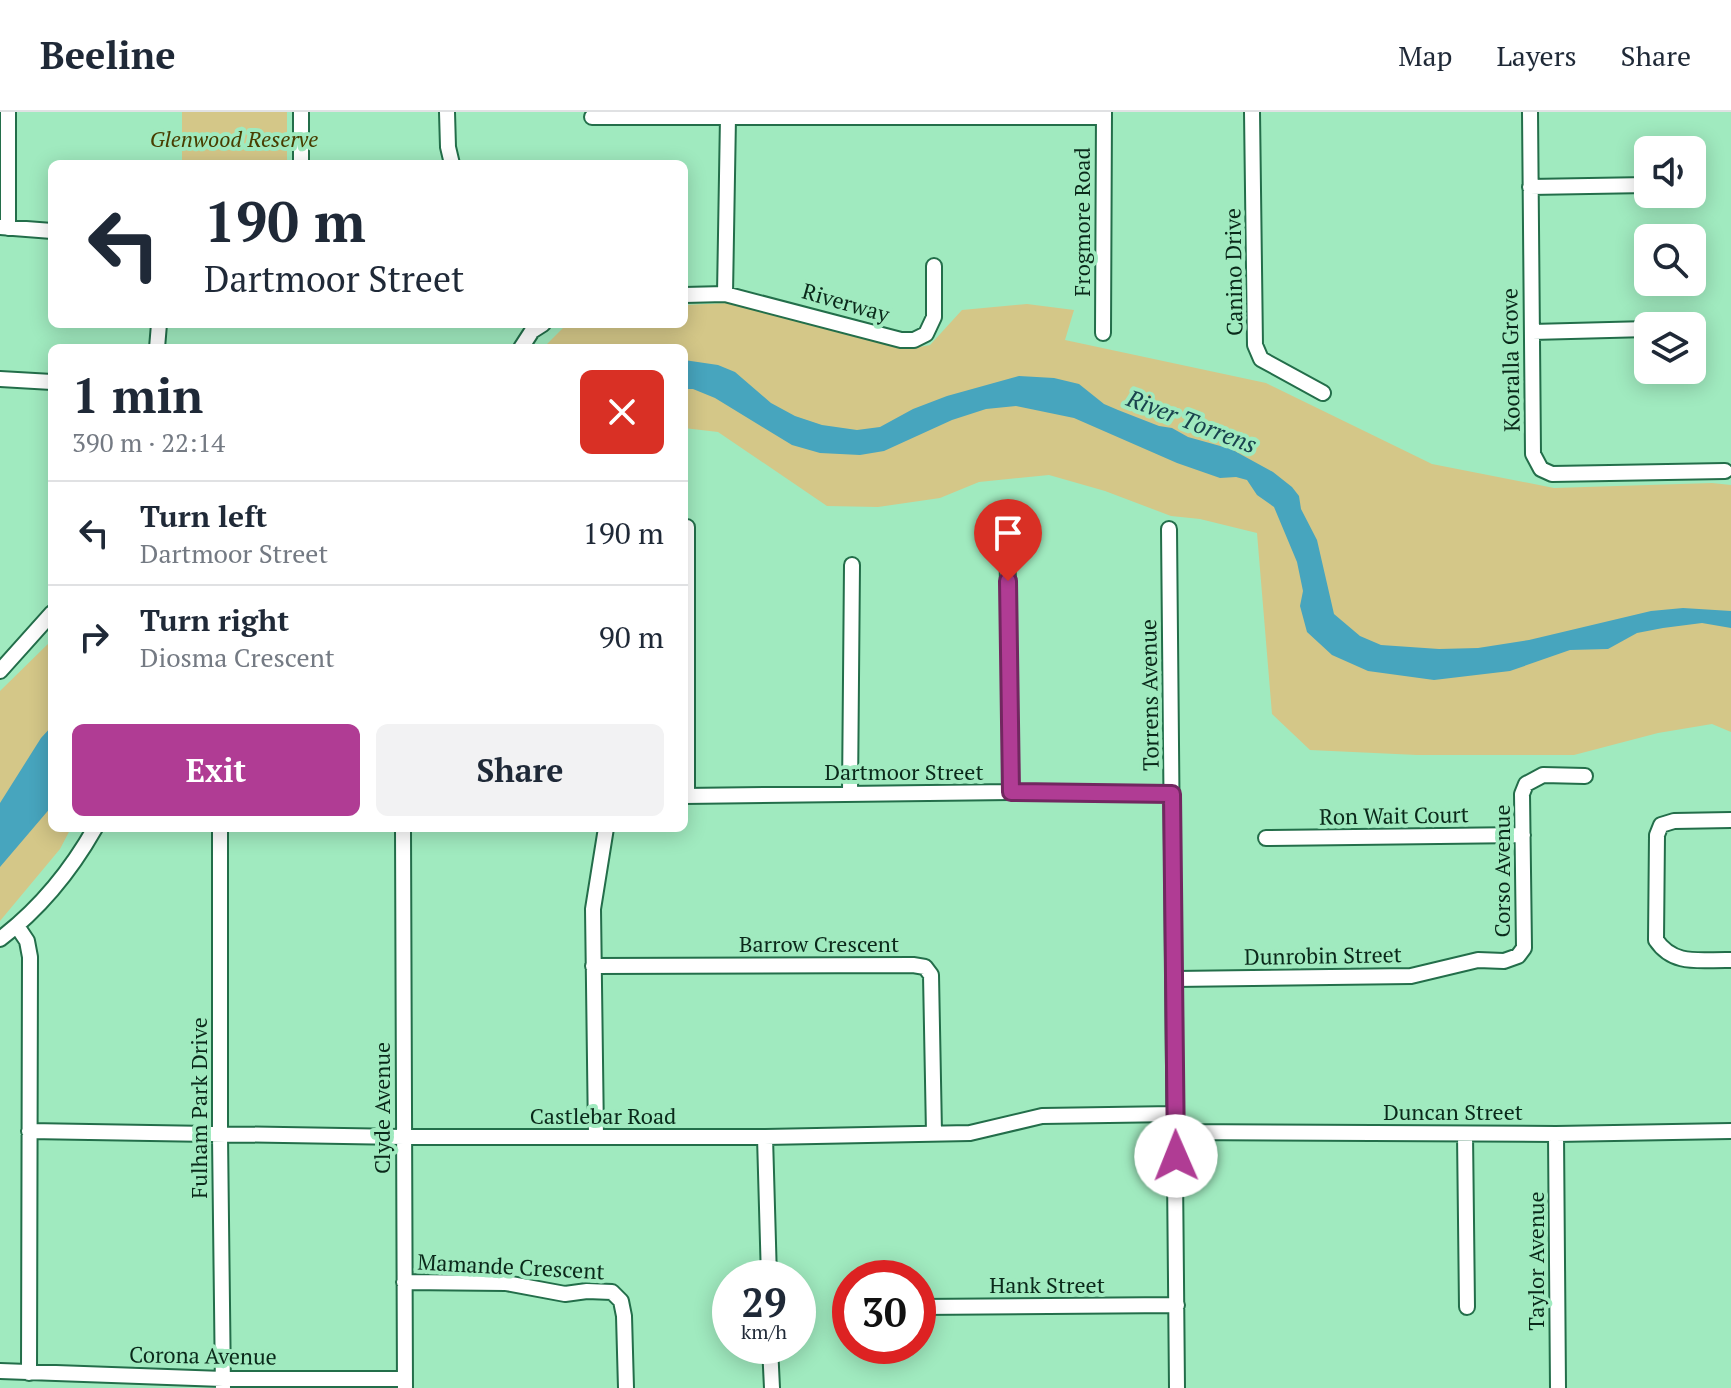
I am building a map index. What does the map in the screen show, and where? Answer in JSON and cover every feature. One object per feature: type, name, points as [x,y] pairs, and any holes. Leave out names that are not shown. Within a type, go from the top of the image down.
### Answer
[{"type":"street","points":[[8,112],[4,228],[48,231]]},
{"type":"street","points":[[301,112],[301,160]]},
{"type":"street","points":[[447,112],[451,160]]},
{"type":"street","name":"Canino Drive","points":[[1252,112],[1255,345],[1261,359],[1323,393]]},
{"type":"street","name":"Kooralla Grove","points":[[1530,112],[1533,454],[1541,469],[1552,474],[1725,471]]},
{"type":"street","points":[[592,117],[1104,115]]},
{"type":"street","name":"Frogmore Road","points":[[1103,333],[1104,115]]},
{"type":"street","points":[[725,294],[728,117]]},
{"type":"street","points":[[1530,187],[1634,185]]},
{"type":"street","name":"Riverway","points":[[688,295],[725,294],[901,340],[914,340],[926,334],[934,317],[934,266]]},
{"type":"street","points":[[524,344],[537,328]]},
{"type":"street","points":[[1532,332],[1634,329]]},
{"type":"street","points":[[0,379],[48,382]]},
{"type":"street","points":[[1007,521],[1011,792]]},
{"type":"street","name":"Torrens Avenue","points":[[1169,529],[1177,1388]]},
{"type":"street","points":[[850,793],[852,565]]},
{"type":"street","points":[[0,671],[48,617]]},
{"type":"street","name":"Corso Avenue","points":[[1518,956],[1524,948],[1522,794],[1526,784],[1543,775],[1585,776]]},
{"type":"street","name":"Dartmoor Street","points":[[688,796],[1011,792],[1172,794]]},
{"type":"street","points":[[1731,820],[1674,821],[1661,825],[1657,835],[1656,940],[1664,953],[1677,959],[1731,960]]},
{"type":"street","points":[[0,939],[46,899],[74,865],[93,832]]},
{"type":"street","name":"Fulham Park Drive","points":[[220,832],[223,1384]]},
{"type":"street","name":"Clyde Avenue","points":[[403,832],[405,1383]]},
{"type":"street","points":[[596,1136],[593,909],[605,832]]},
{"type":"street","name":"Ron Wait Court","points":[[1266,838],[1523,835]]},
{"type":"street","points":[[17,926],[27,941],[30,957],[29,1373]]},
{"type":"street","name":"Dunrobin Street","points":[[1175,979],[1411,976],[1456,964],[1478,960],[1504,961],[1518,956]]},
{"type":"street","name":"Barrow Crescent","points":[[593,966],[925,967],[931,975],[934,1133]]},
{"type":"street","name":"Castlebar Road","points":[[29,1131],[220,1136],[765,1137],[970,1133],[1042,1116],[1175,1114]]},
{"type":"street","name":"Duncan Street","points":[[1175,1132],[1556,1134],[1731,1131]]},
{"type":"street","points":[[1465,1134],[1467,1307]]},
{"type":"street","name":"Taylor Avenue","points":[[1556,1134],[1558,1388]]},
{"type":"street","points":[[765,1137],[768,1260]]},
{"type":"street","name":"Mamande Crescent","points":[[404,1282],[506,1283],[565,1294],[612,1292],[621,1301],[624,1316],[626,1388]]},
{"type":"street","name":"Hank Street","points":[[936,1307],[1177,1305]]},
{"type":"street","points":[[771,1364],[772,1388]]},
{"type":"street","name":"Corona Avenue","points":[[0,1371],[223,1384],[405,1383]]},
{"type":"green space","name":"Glenwood Reserve","points":[[182,112],[287,112],[287,160],[182,160]]},
{"type":"green space","points":[[728,303],[909,349],[930,345],[962,310],[1027,304],[1074,310],[1065,340],[1266,383],[1432,464],[1554,488],[1731,485],[1731,732],[1712,724],[1658,733],[1574,755],[1417,755],[1310,750],[1272,714],[1257,533],[1200,519],[1171,516],[1105,491],[1049,475],[979,482],[940,498],[878,507],[827,506],[718,432],[688,428],[688,344],[547,344],[563,328],[688,328],[688,305]]},
{"type":"green space","points":[[48,644],[48,832],[69,832],[60,849],[0,921],[0,691]]},
{"type":"water","name":"River Torrens","points":[[688,361],[718,365],[735,372],[771,403],[795,416],[822,425],[857,430],[880,427],[913,409],[947,396],[1019,376],[1054,378],[1079,384],[1104,404],[1118,410],[1172,428],[1188,437],[1231,449],[1273,472],[1292,487],[1299,496],[1301,509],[1317,540],[1334,614],[1360,636],[1381,645],[1478,648],[1529,640],[1651,611],[1683,608],[1731,611],[1731,628],[1702,623],[1637,633],[1608,649],[1570,650],[1510,671],[1434,680],[1368,671],[1332,655],[1307,632],[1300,606],[1303,591],[1297,562],[1274,507],[1257,495],[1247,480],[1220,478],[1177,463],[1074,418],[1016,406],[986,409],[952,420],[884,451],[860,455],[820,453],[792,445],[715,398],[688,389]]},
{"type":"water","points":[[48,730],[48,811],[0,867],[0,803]]},
{"type":"route","points":[[1008,581],[1011,792],[1172,794],[1176,1156]]}]
